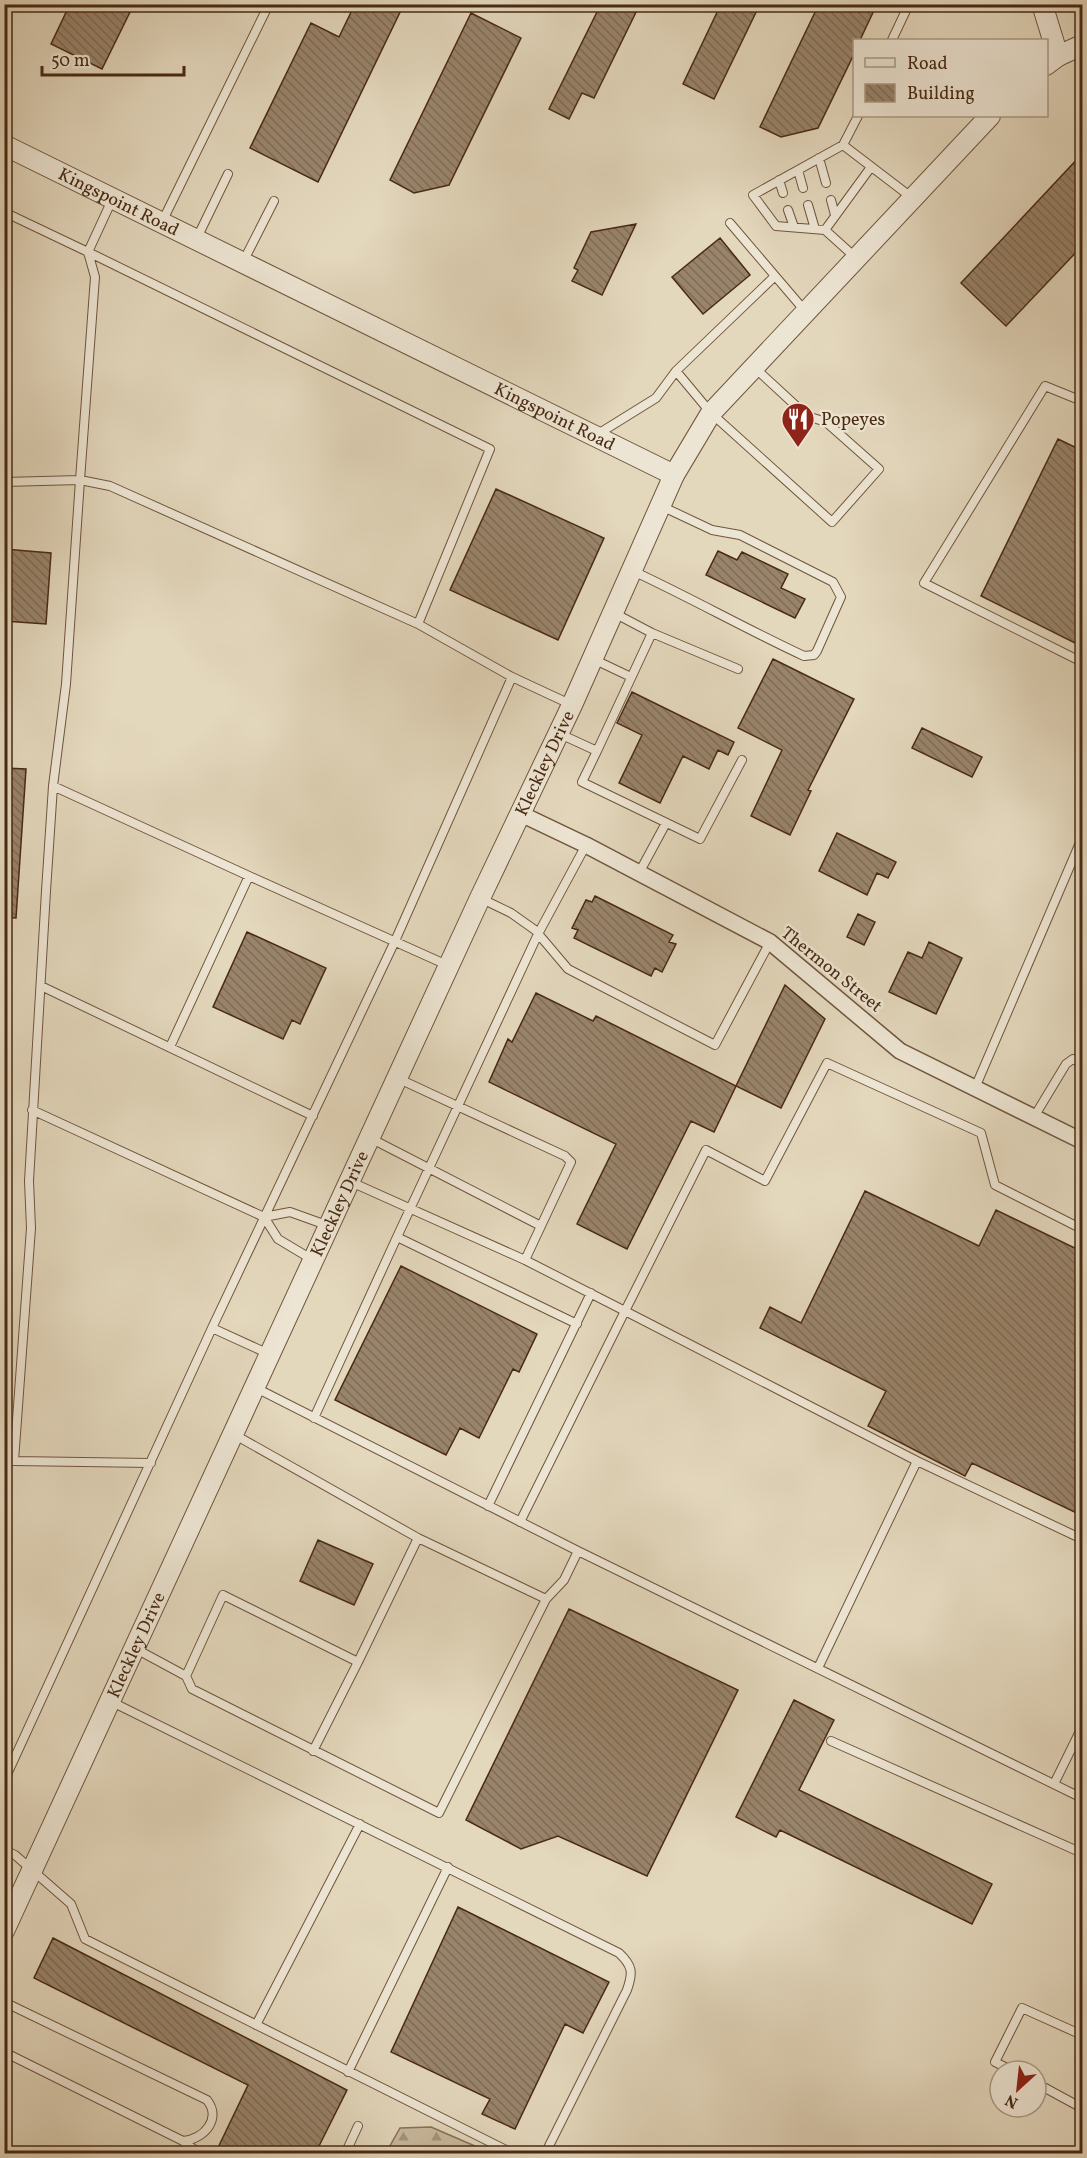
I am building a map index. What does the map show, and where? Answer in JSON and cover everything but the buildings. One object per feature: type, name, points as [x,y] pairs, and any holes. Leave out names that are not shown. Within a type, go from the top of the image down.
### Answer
[{"type":"street","points":[[1042,4],[1052,60],[1083,45]]},
{"type":"street","points":[[674,475],[711,412],[857,259],[986,117]]},
{"type":"street","name":"Kingspoint Road","points":[[4,145],[112,200],[597,435],[674,475]]},
{"type":"street","name":"Kleckley Drive","points":[[4,1931],[480,898],[614,614],[674,475]]},
{"type":"street","name":"Thermon Street","points":[[521,814],[586,845],[770,942],[900,1051],[1083,1142]]},
{"type":"lane","points":[[161,223],[269,4]]},
{"type":"lane","points":[[893,39],[909,4]]},
{"type":"lane","points":[[857,117],[843,145],[753,195],[776,226],[825,230],[857,259]]},
{"type":"lane","points":[[843,145],[911,197]]},
{"type":"lane","points":[[819,158],[826,183]]},
{"type":"lane","points":[[825,230],[871,167]]},
{"type":"lane","points":[[798,170],[803,188]]},
{"type":"lane","points":[[196,240],[228,174]]},
{"type":"lane","points":[[779,180],[783,193]]},
{"type":"lane","points":[[14,1461],[31,1228],[28,1180],[53,786],[66,684],[95,277],[88,252],[112,200]]},
{"type":"lane","points":[[831,200],[835,215]]},
{"type":"lane","points":[[242,263],[274,201]]},
{"type":"lane","points":[[808,205],[815,229]]},
{"type":"lane","points":[[788,210],[794,227]]},
{"type":"lane","points":[[4,212],[490,449],[418,624]]},
{"type":"lane","points":[[730,223],[806,312]]},
{"type":"lane","points":[[597,435],[656,398],[676,371],[774,277]]},
{"type":"lane","points":[[676,371],[711,412],[832,522],[879,469],[826,422],[807,416],[754,366]]},
{"type":"lane","points":[[1083,402],[1045,386],[924,582],[1083,662]]},
{"type":"lane","points":[[4,482],[80,480],[110,486],[418,624],[512,677],[572,705]]},
{"type":"lane","points":[[633,571],[680,593],[723,618],[804,656],[814,655],[818,651],[841,597],[833,582],[740,536],[712,530],[661,506]]},
{"type":"lane","points":[[614,614],[652,633],[738,669]]},
{"type":"lane","points":[[652,633],[582,782],[700,839],[742,760]]},
{"type":"lane","points":[[593,659],[631,677]]},
{"type":"lane","points":[[4,1781],[212,1328],[395,940],[512,677]]},
{"type":"lane","points":[[558,734],[597,751]]},
{"type":"lane","points":[[53,786],[449,966]]},
{"type":"lane","points":[[639,873],[666,823]]},
{"type":"lane","points":[[975,1088],[1083,838]]},
{"type":"lane","points":[[314,1418],[537,934],[586,845]]},
{"type":"lane","points":[[170,1047],[249,876]]},
{"type":"lane","points":[[480,898],[511,913],[537,934],[568,969],[715,1045],[770,942]]},
{"type":"lane","points":[[41,986],[313,1116]]},
{"type":"lane","points":[[1034,1117],[1066,1064],[1073,1059],[1083,1064]]},
{"type":"lane","points":[[520,1522],[706,1150],[765,1181],[827,1063],[981,1133],[995,1185],[1083,1229]]},
{"type":"lane","points":[[397,1078],[565,1156],[571,1162],[525,1260]]},
{"type":"lane","points":[[32,1110],[264,1217],[278,1239],[313,1260]]},
{"type":"lane","points":[[370,1138],[541,1226]]},
{"type":"lane","points":[[350,1182],[525,1260],[917,1461],[1083,1539]]},
{"type":"lane","points":[[264,1217],[290,1212],[329,1226]]},
{"type":"lane","points":[[397,1237],[576,1324]]},
{"type":"lane","points":[[488,1506],[591,1293]]},
{"type":"lane","points":[[212,1328],[270,1354]]},
{"type":"lane","points":[[255,1388],[578,1551],[1083,1798]]},
{"type":"lane","points":[[233,1434],[418,1538],[546,1599]]},
{"type":"lane","points":[[4,1461],[151,1463]]},
{"type":"lane","points":[[818,1668],[917,1461]]},
{"type":"lane","points":[[313,1751],[418,1538]]},
{"type":"lane","points":[[136,1648],[186,1676],[192,1689],[439,1813],[546,1599],[564,1580],[578,1551]]},
{"type":"lane","points":[[186,1676],[223,1595],[358,1662]]},
{"type":"lane","points":[[110,1702],[448,1867],[619,1953],[630,1963],[633,1974],[627,1990],[545,2154]]},
{"type":"lane","points":[[1054,1784],[1083,1727]]},
{"type":"lane","points":[[831,1741],[1083,1854]]},
{"type":"lane","points":[[256,2025],[360,1824]]},
{"type":"lane","points":[[4,1850],[15,1855],[71,1904],[85,1939],[514,2154]]},
{"type":"lane","points":[[348,2072],[448,1867]]},
{"type":"lane","points":[[4,2002],[207,2100],[213,2108],[213,2118],[205,2133],[194,2140],[183,2141]]},
{"type":"lane","points":[[996,2059],[1022,2008],[1083,2035]]},
{"type":"lane","points":[[4,2052],[183,2141],[200,2154]]},
{"type":"lane","points":[[1048,2089],[1083,2108]]},
{"type":"lane","points":[[345,2154],[358,2126]]},
{"type":"green space","points":[[431,2127],[491,2153],[386,2153],[400,2128]]},
{"type":"place","name":"Popeyes","points":[[798,448]]}]
